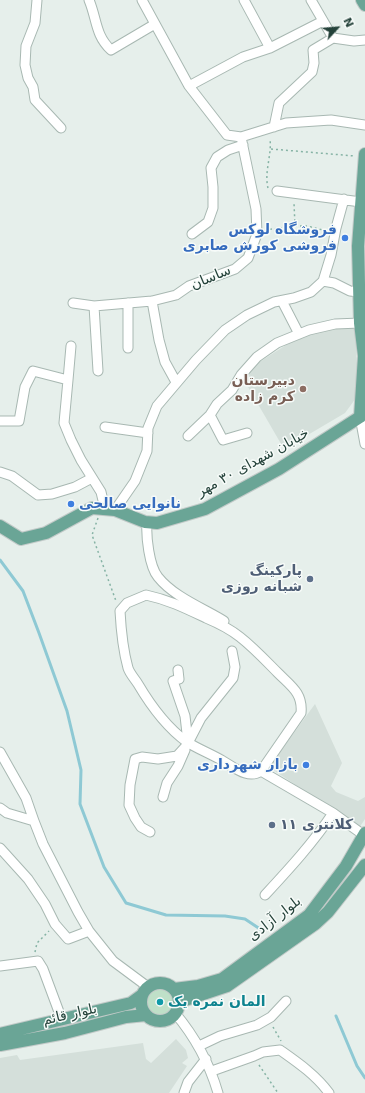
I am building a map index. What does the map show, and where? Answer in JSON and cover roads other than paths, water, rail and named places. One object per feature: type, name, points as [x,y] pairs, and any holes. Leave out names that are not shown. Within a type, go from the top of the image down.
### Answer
[{"type":"main road","points":[[362,0],[365,5]]},
{"type":"main road","points":[[360,417],[364,355],[360,323],[358,246],[365,156]]},
{"type":"main road","name":"خیابان شهدای ۳۰ مهر","points":[[147,523],[157,523],[205,509],[279,469],[360,417]]},
{"type":"main road","points":[[0,526],[21,539],[46,533],[92,508],[107,509],[147,523]]},
{"type":"main road","name":"بلوار آزادی","points":[[312,920],[365,835]]},
{"type":"main road","name":"بلوار آزادی","points":[[177,1008],[225,983],[312,920],[328,912],[365,865]]},
{"type":"main road","points":[[158,983],[164,983],[174,989],[178,998],[177,1008],[172,1017],[161,1021],[156,1021],[146,1016],[141,1006],[145,991],[158,983]]},
{"type":"main road","name":"بلوار آزادی","points":[[174,989],[225,983]]},
{"type":"main road","name":"بلوار قائم","points":[[0,1034],[131,1003],[145,991]]},
{"type":"main road","name":"بلوار قائم","points":[[0,1045],[65,1033],[126,1017],[146,1016]]},
{"type":"street","points":[[36,0],[35,23],[26,46],[25,65],[28,78],[33,87],[35,100],[61,128]]},
{"type":"street","points":[[89,0],[94,11],[96,25],[104,44],[111,50],[155,24]]},
{"type":"street","points":[[142,0],[189,86],[227,135],[242,141]]},
{"type":"street","points":[[244,0],[270,48]]},
{"type":"street","points":[[312,0],[333,38]]},
{"type":"street","points":[[189,86],[243,57],[270,48],[323,21]]},
{"type":"street","points":[[271,128],[279,102],[312,72],[314,63],[313,50],[333,38],[354,41],[365,40]]},
{"type":"street","points":[[192,234],[208,222],[213,208],[211,168],[217,157],[242,141],[286,123],[331,120],[365,125]]},
{"type":"street","name":"ساسان","points":[[73,303],[94,306],[152,301],[176,295],[189,286],[235,269],[248,258],[257,231],[256,209],[242,141]]},
{"type":"street","points":[[277,191],[361,202]]},
{"type":"street","points":[[71,346],[64,423],[81,460],[101,492],[107,509],[135,481],[146,452],[148,428],[157,406],[176,382],[225,330],[247,315],[274,302],[294,298],[311,292],[323,281],[331,255],[344,199]]},
{"type":"street","points":[[323,281],[334,283],[350,291],[359,292]]},
{"type":"street","points":[[152,301],[164,362],[176,382]]},
{"type":"street","points":[[282,301],[299,334]]},
{"type":"street","points":[[128,303],[128,348]]},
{"type":"street","points":[[94,306],[98,370]]},
{"type":"street","points":[[188,436],[210,415],[217,404],[232,390],[241,375],[257,357],[277,344],[309,330],[335,324],[360,323]]},
{"type":"street","points":[[0,421],[18,421],[25,387],[33,371],[68,380]]},
{"type":"street","points":[[210,415],[223,440],[247,434]]},
{"type":"street","points":[[360,417],[365,444]]},
{"type":"street","points":[[105,427],[148,433]]},
{"type":"street","points":[[0,472],[12,476],[38,495],[60,492],[75,487],[92,478]]},
{"type":"street","points":[[147,523],[149,554],[157,576],[170,588],[186,599],[237,630]]},
{"type":"street","points":[[248,639],[267,656],[301,697],[301,713],[261,771],[257,774],[249,775],[206,751],[188,743],[169,727],[146,697],[129,670],[121,636],[120,611],[127,603],[146,595],[165,599],[226,628],[240,637],[264,658],[301,697]]},
{"type":"street","points":[[163,797],[167,783],[178,766],[201,718],[233,678],[235,667],[232,651]]},
{"type":"street","points":[[150,832],[141,827],[129,805],[130,785],[135,759],[142,757],[158,759],[177,756],[188,743],[185,716],[173,681],[179,679],[178,670]]},
{"type":"street","points":[[0,752],[26,798],[43,844],[89,931],[113,961],[145,991]]},
{"type":"street","points":[[261,771],[333,813],[365,835]]},
{"type":"street","points":[[0,808],[7,813],[34,821]]},
{"type":"street","points":[[265,895],[321,832],[333,813]]},
{"type":"street","points":[[0,848],[28,879],[45,904],[55,924],[68,938],[89,931]]},
{"type":"street","points":[[0,966],[38,962],[43,969],[62,1020]]},
{"type":"street","points":[[199,1046],[220,1036],[257,1025],[268,1018],[286,1001]]},
{"type":"street","points":[[177,1008],[212,1071],[218,1093]]},
{"type":"street","points":[[212,1071],[263,1052],[280,1050],[301,1064],[324,1086],[329,1093]]},
{"type":"street","points":[[184,1093],[188,1082],[206,1059]]},
{"type":"waterway","points":[[0,560],[23,591],[39,633],[67,711],[81,770],[80,804],[104,867],[126,903],[166,915],[225,916],[245,919],[260,929]]},
{"type":"waterway","points":[[336,1016],[357,1066],[365,1078]]},
{"type":"place","name":"فروشگاه لوکس فروشی کورش صابری","points":[[345,238]]},
{"type":"place","name":"دبیرستان کرم زاده","points":[[303,389]]},
{"type":"place","name":"نانوایی صالحی","points":[[71,504]]},
{"type":"place","name":"پارکینگ شبانه روزی","points":[[310,579]]},
{"type":"place","name":"بازار شهرداری","points":[[306,765]]},
{"type":"place","name":"کلانتری ۱۱","points":[[272,825]]},
{"type":"place","name":"المان نمره یک","points":[[160,1002]]}]
